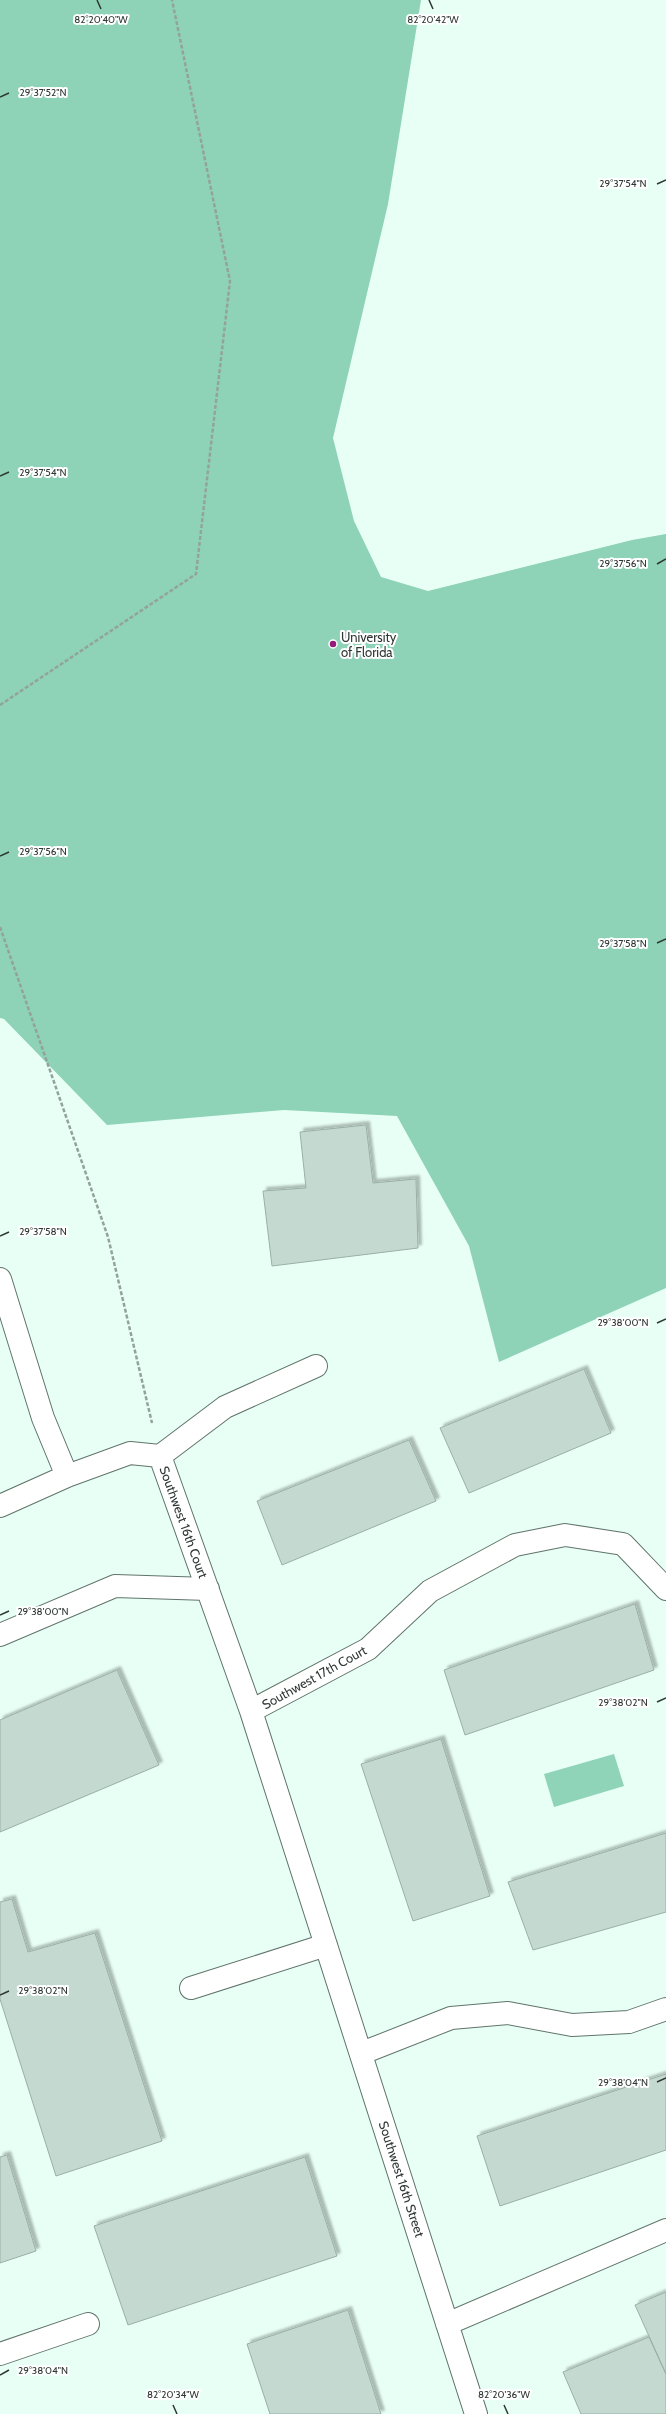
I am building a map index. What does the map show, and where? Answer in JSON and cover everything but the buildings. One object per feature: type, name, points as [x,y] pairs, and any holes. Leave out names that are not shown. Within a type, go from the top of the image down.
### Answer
[{"type":"street","points":[[0,1279],[43,1418],[67,1476]]},
{"type":"street","points":[[0,1506],[67,1476],[130,1453],[160,1456],[225,1407],[316,1366]]},
{"type":"street","name":"Southwest 16th Court","points":[[160,1456],[251,1711]]},
{"type":"street","name":"Southwest 17th Court","points":[[326,1945],[251,1711],[368,1649],[430,1591],[515,1545],[565,1535],[623,1544],[666,1589]]},
{"type":"street","name":"Southwest 16th Court","points":[[0,1635],[115,1586],[208,1589]]},
{"type":"street","points":[[191,1988],[326,1945]]},
{"type":"street","name":"Southwest 16th Street","points":[[326,1945],[362,2053],[476,2414]]},
{"type":"street","points":[[362,2053],[451,2018],[508,2013],[579,2024],[629,2022],[666,2009]]},
{"type":"street","points":[[447,2324],[666,2230]]},
{"type":"street","points":[[0,2354],[88,2324]]},
{"type":"path","points":[[0,705],[196,574],[230,281],[172,0]]},
{"type":"path","points":[[0,927],[108,1237],[160,1456]]},
{"type":"shaded area","name":"University of Florida","points":[[0,0],[421,0],[388,204],[333,438],[354,521],[381,577],[428,591],[632,540],[666,534],[666,1288],[499,1362],[469,1246],[397,1116],[284,1110],[107,1125],[4,1019],[0,1018]]},
{"type":"shaded area","points":[[614,1754],[624,1786],[554,1807],[544,1774]]},
{"type":"place","name":"University of Florida","points":[[333,644]]}]
